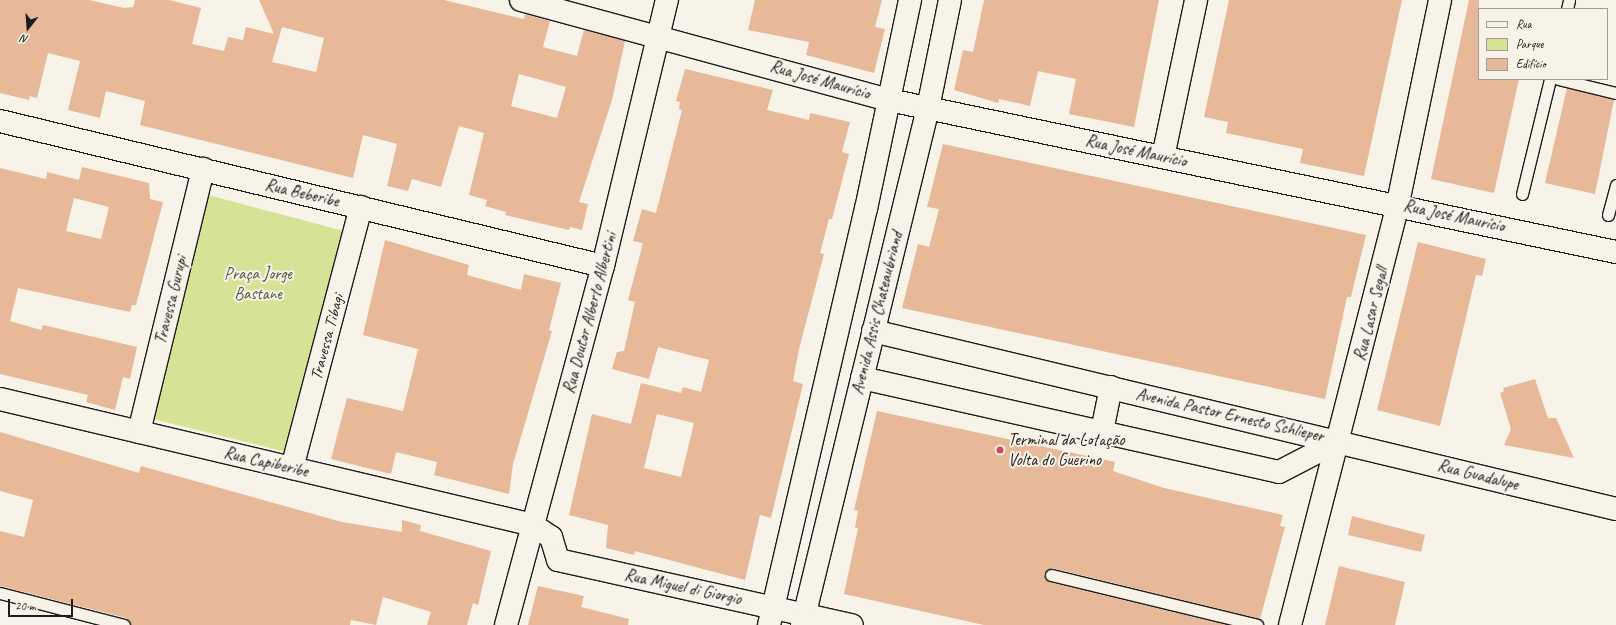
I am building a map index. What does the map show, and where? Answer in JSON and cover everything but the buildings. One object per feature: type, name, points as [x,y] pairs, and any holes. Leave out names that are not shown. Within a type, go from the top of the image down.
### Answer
[{"type":"street","name":"Rua José Maurício","points":[[521,0],[660,35],[889,100],[1163,157],[1398,203],[1616,252]]},
{"type":"street","name":"Rua Doutor Alberto Albertini","points":[[506,625],[603,266],[660,35],[666,0]]},
{"type":"street","name":"Avenida Assis Chateaubriand","points":[[771,616],[866,210],[910,0]]},
{"type":"street","name":"Avenida Assis Chateaubriand","points":[[804,620],[900,218],[928,108],[950,0]]},
{"type":"street","points":[[1163,157],[1196,0]]},
{"type":"street","name":"Rua Lasar Segall","points":[[1290,625],[1339,441],[1398,203],[1440,0]]},
{"type":"street","name":"Rua Beberibe","points":[[0,121],[603,266]]},
{"type":"street","name":"Travessa Gurupi","points":[[139,432],[203,169]]},
{"type":"street","name":"Travessa Tibagi","points":[[292,468],[361,207]]},
{"type":"street","points":[[866,210],[900,218]]},
{"type":"street","name":"Avenida Pastor Ernesto Schlieper","points":[[873,331],[1339,441]]},
{"type":"street","name":"Avenida Pastor Ernesto Schlieper","points":[[862,378],[1283,472],[1339,441]]},
{"type":"street","points":[[1102,431],[1111,387]]},
{"type":"street","name":"Rua Capiberibe","points":[[0,399],[533,525]]},
{"type":"street","name":"Rua Guadalupe","points":[[1339,441],[1616,507]]},
{"type":"street","name":"Rua Miguel di Giorgio","points":[[533,525],[551,537],[558,560],[771,616],[852,625]]},
{"type":"lane","points":[[1522,194],[1550,80]]},
{"type":"lane","points":[[1562,80],[1616,93]]},
{"type":"lane","points":[[1608,215],[1616,185]]},
{"type":"lane","points":[[1050,575],[1256,625]]},
{"type":"lane","points":[[0,594],[124,625]]},
{"type":"green space","name":"Praça Jorge Bastane","points":[[208,195],[344,231],[286,452],[153,419]]},
{"type":"place","name":"Terminal da Lotação Volta do Guerino","points":[[1000,450]]}]
